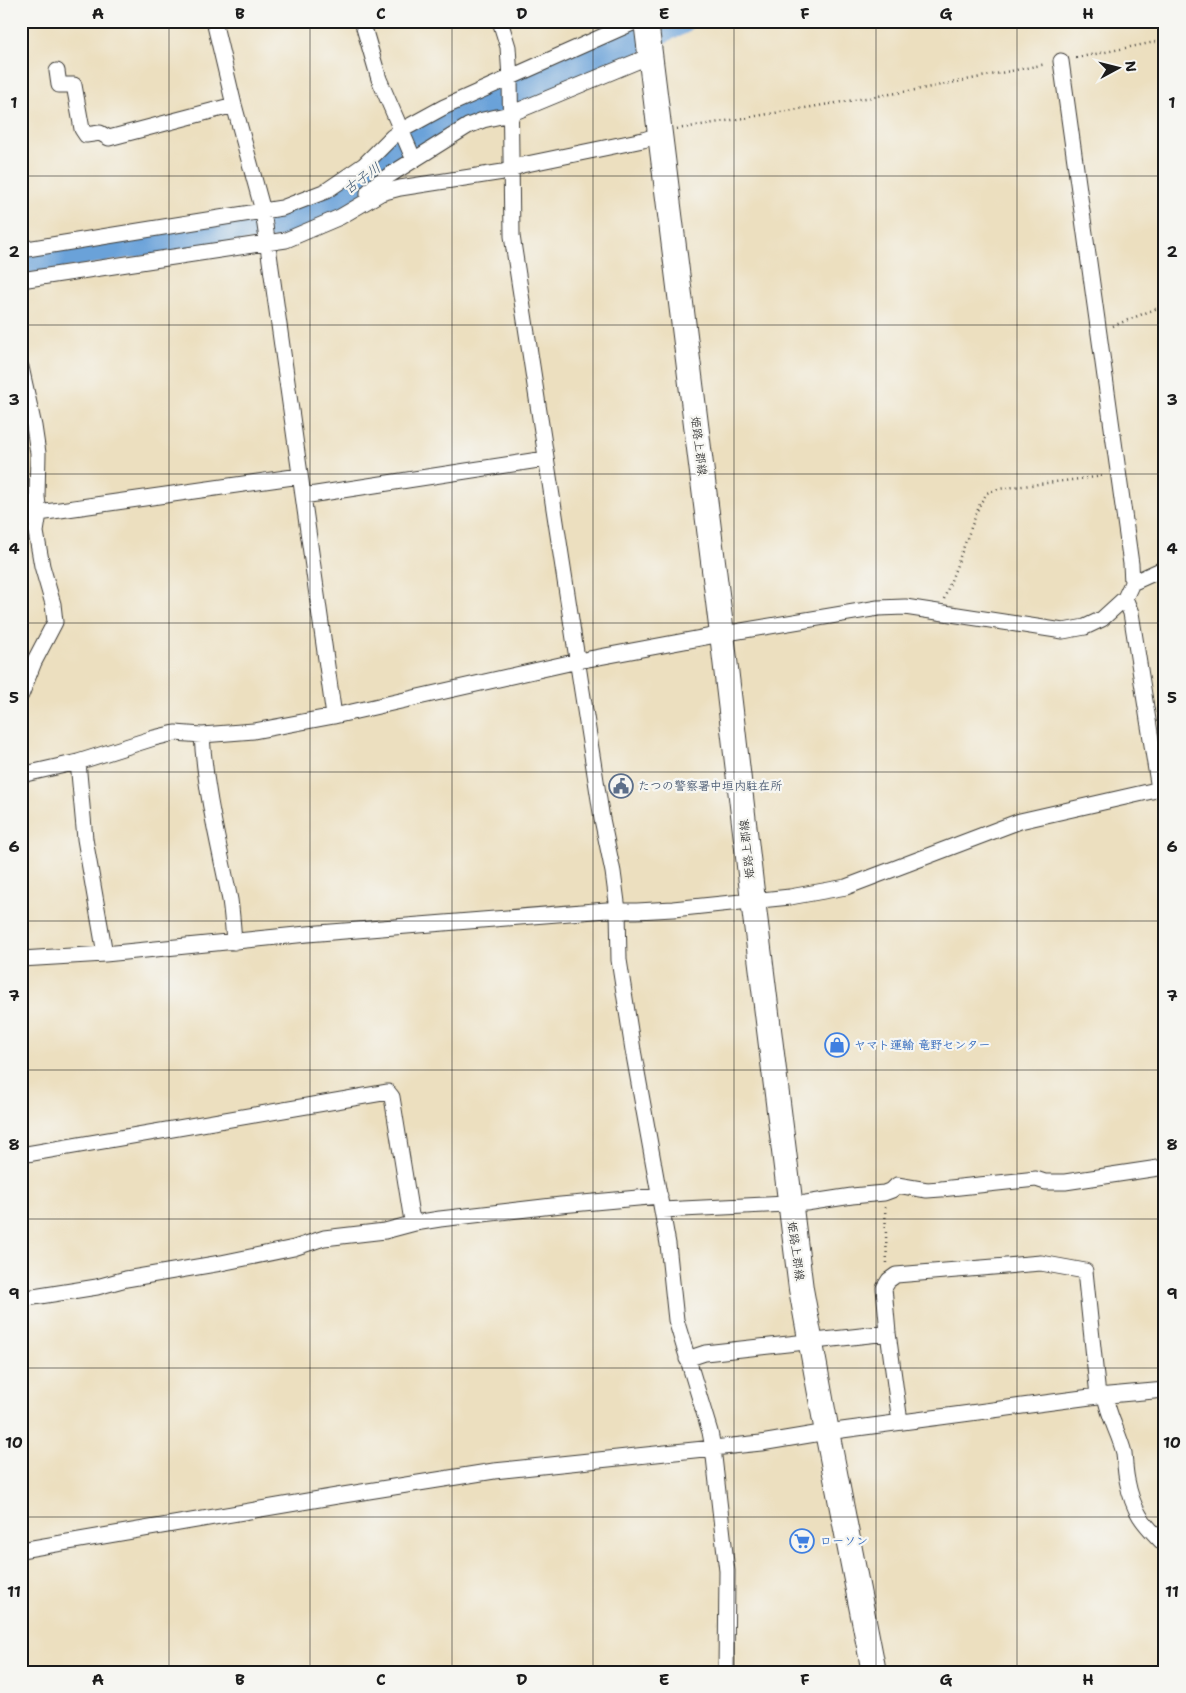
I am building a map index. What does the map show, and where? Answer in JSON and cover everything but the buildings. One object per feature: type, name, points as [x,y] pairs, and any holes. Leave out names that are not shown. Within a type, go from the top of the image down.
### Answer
[{"type":"main road","name":"姫路上郡線","points":[[646,34],[722,634],[801,1289],[874,1672]]},
{"type":"street","points":[[214,21],[263,214],[334,716]]},
{"type":"street","points":[[362,21],[379,79],[413,158]]},
{"type":"street","points":[[500,21],[508,46],[510,80],[512,236],[602,819],[613,872],[618,910],[620,969],[668,1244],[676,1320],[710,1432],[727,1571],[726,1672]]},
{"type":"street","points":[[21,250],[263,214],[282,208],[326,191],[364,165],[392,137],[444,107],[510,80],[646,34]]},
{"type":"street","points":[[368,200],[368,192],[413,158],[468,126],[510,110],[646,34]]},
{"type":"street","points":[[21,775],[78,762],[175,733],[202,735],[254,731],[334,716],[578,660],[878,608],[905,607],[940,611],[995,622],[1063,631],[1085,627],[1102,619],[1124,598],[1132,583],[1131,564],[1061,61]]},
{"type":"street","points":[[57,71],[59,85],[74,85],[82,129],[86,134],[100,133],[108,138],[234,105]]},
{"type":"street","points":[[21,280],[266,239],[286,240],[340,217],[381,193],[400,188],[503,172],[512,168],[659,135]]},
{"type":"street","points":[[21,367],[38,454],[38,513],[36,532],[42,566],[53,604],[55,622],[34,662],[21,695]]},
{"type":"street","points":[[303,496],[545,459]]},
{"type":"street","points":[[21,520],[38,513],[300,476]]},
{"type":"street","points":[[1132,583],[1165,568]]},
{"type":"street","points":[[21,959],[104,954],[306,934],[618,910],[673,909],[790,897],[846,887],[1020,821],[1162,788],[1131,613],[1124,598]]},
{"type":"street","points":[[202,735],[203,754],[214,823],[230,902],[234,942]]},
{"type":"street","points":[[78,762],[86,839],[104,954]]},
{"type":"street","points":[[21,1155],[388,1092],[392,1097],[410,1215],[415,1223]]},
{"type":"street","points":[[21,1299],[251,1258],[294,1248],[324,1238],[385,1231],[415,1223],[561,1204],[806,1203],[884,1193],[892,1190],[897,1185],[934,1190],[1036,1179],[1046,1182],[1065,1182],[1165,1166]]},
{"type":"street","points":[[900,1422],[884,1288],[889,1280],[896,1275],[1041,1263],[1085,1271],[1101,1395],[1123,1453],[1132,1502],[1140,1518],[1165,1545]]},
{"type":"street","points":[[688,1359],[704,1353],[888,1333]]},
{"type":"street","points":[[21,1550],[494,1471],[761,1443],[827,1432],[1101,1395],[1165,1390]]},
{"type":"path","points":[[659,135],[670,130],[921,89],[1165,40]]},
{"type":"path","points":[[1099,329],[1109,328],[1165,305]]},
{"type":"path","points":[[940,611],[980,504],[987,493],[998,489],[1118,474]]},
{"type":"path","points":[[884,1193],[887,1274],[889,1280]]},
{"type":"waterway","name":"古子川","points":[[21,261],[237,228],[274,225],[314,213],[420,136],[464,113],[680,21]]},
{"type":"place","name":"たつの警察署中垣内駐在所","points":[[621,786]]},
{"type":"place","name":"ヤマト運輸 竜野センター","points":[[837,1045]]},
{"type":"place","name":"ローソン","points":[[802,1541]]}]
